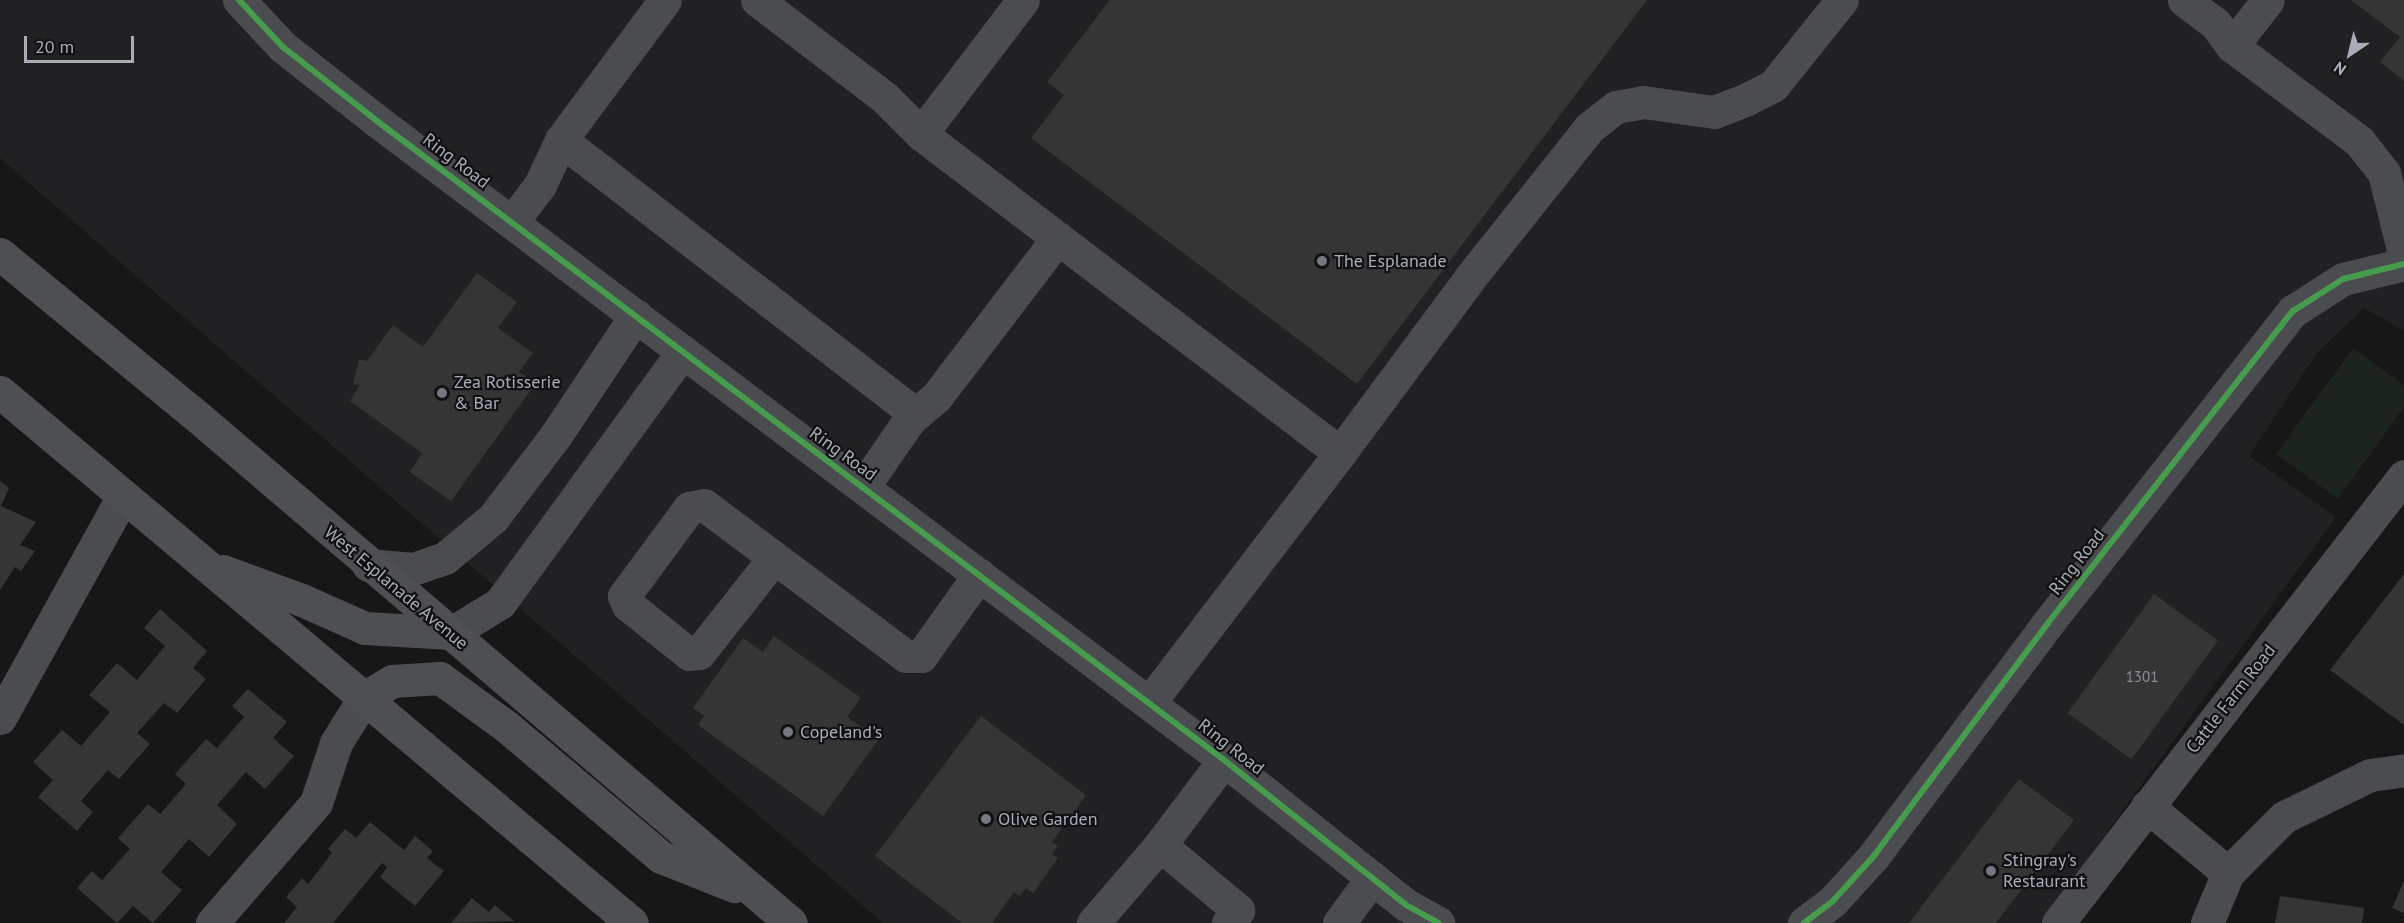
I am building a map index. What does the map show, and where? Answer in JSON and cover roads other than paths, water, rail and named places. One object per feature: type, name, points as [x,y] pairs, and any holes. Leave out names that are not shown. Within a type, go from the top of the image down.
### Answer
[{"type":"main road","name":"West Esplanade Avenue","points":[[0,254],[192,412],[368,565],[791,923]]},
{"type":"main road","points":[[0,392],[122,498],[632,923]]},
{"type":"main road","points":[[201,563],[302,600],[365,628],[451,633]]},
{"type":"main road","points":[[364,698],[392,681],[440,678],[507,727],[661,856],[760,897]]},
{"type":"street","name":"Ring Road","points":[[239,0],[260,25],[315,73],[1224,760],[1372,879],[1400,914],[1438,923]]},
{"type":"street","points":[[512,222],[540,185],[561,140],[665,0]]},
{"type":"street","points":[[757,0],[884,96],[921,134],[1340,453]]},
{"type":"street","points":[[921,134],[1023,0]]},
{"type":"street","points":[[1149,703],[1340,453],[1469,279],[1589,128],[1616,108],[1644,102],[1714,112],[1773,86],[1842,0]]},
{"type":"street","points":[[2184,0],[2223,35],[2359,141],[2384,173],[2404,254]]},
{"type":"street","points":[[2223,35],[2268,0]]},
{"type":"street","points":[[561,140],[926,405]]},
{"type":"street","points":[[863,488],[1058,238]]},
{"type":"street","name":"Ring Road","points":[[1804,923],[1832,902],[1874,857],[2048,622],[2293,311],[2306,300],[2343,279],[2404,264]]},
{"type":"street","points":[[368,565],[413,569],[445,558],[494,518],[556,435],[636,315]]},
{"type":"street","points":[[451,633],[500,603],[683,351]]},
{"type":"street","name":"Cattle Farm Road","points":[[2058,923],[2404,476]]},
{"type":"street","points":[[0,718],[122,498]]},
{"type":"street","points":[[774,558],[699,653],[689,654],[628,605],[624,596],[689,508],[704,505],[906,656],[921,656],[979,575]]},
{"type":"street","points":[[212,923],[316,803],[336,743],[364,698]]},
{"type":"street","points":[[1093,923],[1160,845],[1224,760]]},
{"type":"street","points":[[2207,923],[2228,873],[2284,817],[2370,775],[2404,770]]},
{"type":"street","points":[[2147,806],[2228,873]]},
{"type":"street","points":[[1160,845],[1238,910],[1228,923]]},
{"type":"street","points":[[1339,923],[1372,879]]},
{"type":"place","name":"The Esplanade","points":[[1322,261]]},
{"type":"place","name":"Zea Rotisserie & Bar","points":[[442,393]]},
{"type":"place","name":"Copeland's","points":[[788,732]]},
{"type":"place","name":"Olive Garden","points":[[986,819]]},
{"type":"place","name":"Stingray's Restaurant","points":[[1991,871]]}]
